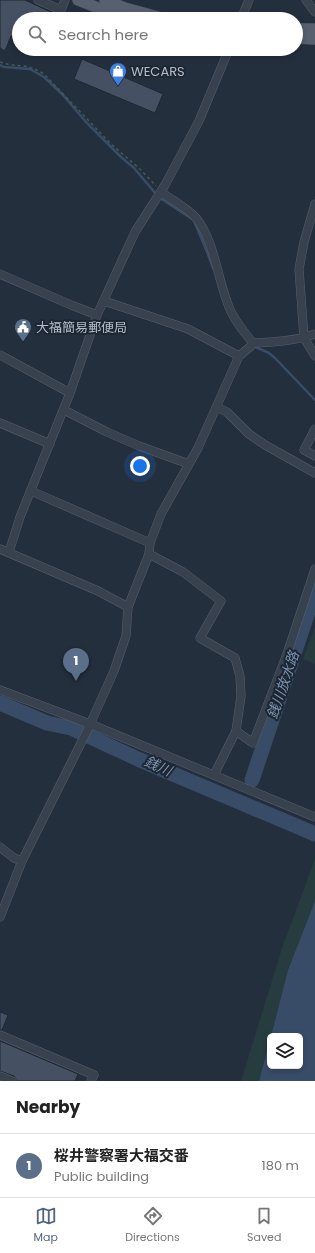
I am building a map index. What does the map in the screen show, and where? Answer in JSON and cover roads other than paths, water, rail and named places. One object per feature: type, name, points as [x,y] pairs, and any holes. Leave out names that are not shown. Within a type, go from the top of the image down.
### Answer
[{"type":"main road","points":[[78,0],[108,12]]},
{"type":"main road","points":[[105,0],[140,12]]},
{"type":"main road","points":[[303,29],[315,29]]},
{"type":"main road","points":[[303,38],[315,39]]},
{"type":"street","points":[[38,0],[61,10],[65,0]]},
{"type":"street","points":[[244,12],[249,0]]},
{"type":"street","points":[[306,0],[315,12]]},
{"type":"street","points":[[9,552],[20,517],[64,410],[97,315],[135,232],[159,194],[199,121],[226,56]]},
{"type":"street","points":[[159,194],[195,217],[202,227],[212,253],[229,308],[252,345]]},
{"type":"street","points":[[315,204],[304,242],[299,270],[309,336],[315,356]]},
{"type":"street","points":[[0,274],[97,315]]},
{"type":"street","points":[[104,301],[188,329],[239,356]]},
{"type":"street","points":[[0,917],[22,861],[87,731],[114,671],[126,636],[128,607],[149,554],[150,543],[161,514],[182,474],[189,464],[239,356],[252,345],[309,336]]},
{"type":"street","points":[[0,355],[70,393]]},
{"type":"street","points":[[216,407],[227,412],[249,434],[265,446],[315,473]]},
{"type":"street","points":[[64,410],[106,432],[189,464]]},
{"type":"street","points":[[0,423],[50,444]]},
{"type":"street","points":[[315,429],[304,450],[315,456]]},
{"type":"street","points":[[31,491],[150,543]]},
{"type":"street","points":[[0,549],[98,591],[128,607]]},
{"type":"street","points":[[149,554],[183,572],[221,600],[200,638],[235,658],[240,676],[241,696],[236,731],[214,776]]},
{"type":"street","points":[[236,731],[253,743],[287,654],[315,569]]},
{"type":"street","points":[[0,690],[87,731],[214,776],[315,818]]},
{"type":"street","points":[[0,847],[14,858],[22,861]]},
{"type":"street","points":[[0,1035],[94,1074],[91,1081]]},
{"type":"street","points":[[0,1076],[12,1081]]},
{"type":"water","points":[[315,901],[315,1081],[259,1081],[267,1050],[267,1069],[303,1069],[303,1033],[272,1033],[288,970]]},
{"type":"waterway","points":[[0,65],[4,67],[30,69],[44,77],[63,95],[86,122],[134,168],[156,194]]},
{"type":"waterway","points":[[160,198],[192,219]]},
{"type":"waterway","points":[[195,223],[213,268]]},
{"type":"waterway","points":[[253,346],[269,353],[275,358],[315,400]]},
{"type":"waterway","name":"銭川放水路","points":[[252,780],[315,591]]},
{"type":"waterway","name":"銭川","points":[[0,703],[47,723],[71,728],[140,760],[315,834]]},
{"type":"place","name":"WECARS","points":[[118,86]]},
{"type":"place","name":"大福簡易郵便局","points":[[23,342]]},
{"type":"place","name":"桜井警察署大福交番","points":[[76,681]]}]
